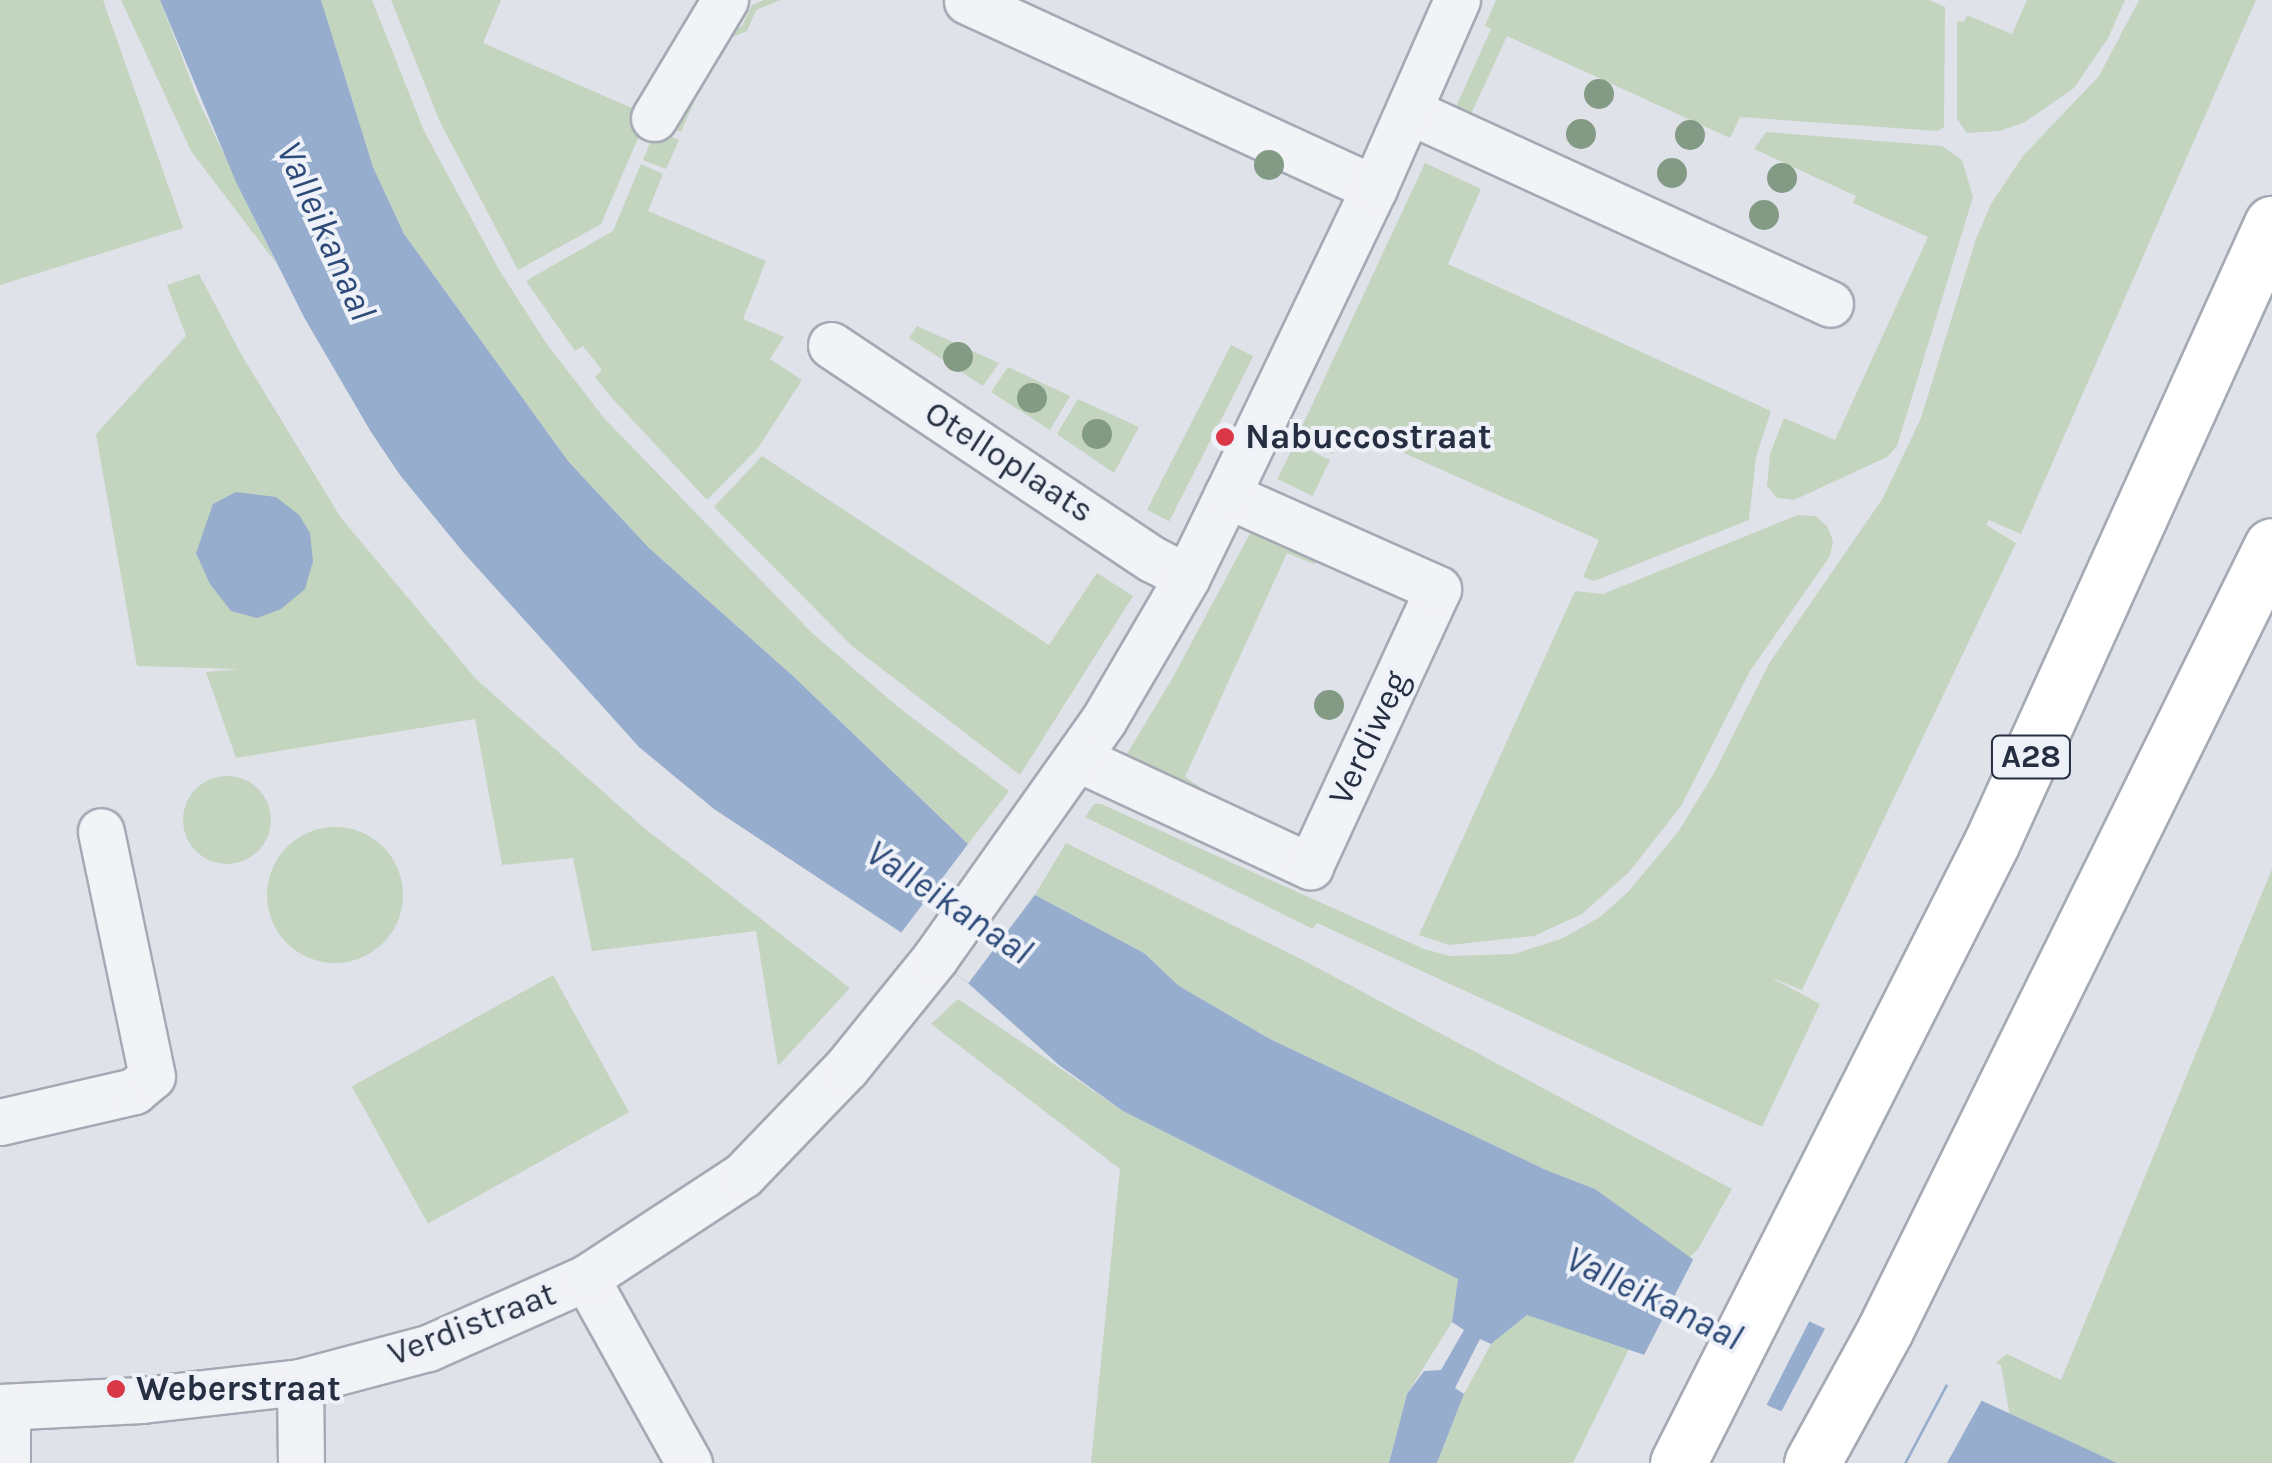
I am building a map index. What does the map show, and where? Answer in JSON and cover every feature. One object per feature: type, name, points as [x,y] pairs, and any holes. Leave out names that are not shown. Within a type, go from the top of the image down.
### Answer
[{"type":"highway","name":"A28","points":[[1678,1463],[1991,844],[2272,224]]},
{"type":"highway","points":[[1815,1460],[1885,1330],[2272,546]]},
{"type":"street","points":[[654,118],[725,0]]},
{"type":"street","points":[[967,0],[1374,188]]},
{"type":"street","points":[[1078,759],[1187,577],[1374,188],[1457,0]]},
{"type":"street","points":[[1409,111],[1830,304]]},
{"type":"street","name":"Otelloplaats","points":[[832,345],[1152,559],[1187,577]]},
{"type":"street","name":"Verdiweg","points":[[1078,759],[1310,866],[1438,589],[1227,495]]},
{"type":"street","name":"Verdistraat","points":[[3,1407],[129,1401],[300,1382],[428,1348],[586,1278],[743,1175],[846,1068],[1002,870],[1078,759]]},
{"type":"street","points":[[0,1122],[134,1091],[152,1076],[101,831]]},
{"type":"street","name":"Verdistraat","points":[[586,1278],[690,1463]]},
{"type":"street","points":[[300,1382],[301,1463]]},
{"type":"street","points":[[3,1407],[7,1463]]},
{"type":"green space","points":[[0,0],[103,0],[183,228],[0,285]]},
{"type":"green space","points":[[121,0],[160,0],[199,102],[276,263],[191,151]]},
{"type":"green space","points":[[321,0],[372,0],[424,131],[498,268],[546,343],[604,418],[811,632],[898,707],[1009,791],[968,844],[793,676],[649,548],[568,461],[404,234],[373,167]]},
{"type":"green space","points":[[391,0],[501,0],[483,43],[648,115],[601,224],[518,270],[440,122]]},
{"type":"green space","points":[[781,0],[756,10],[747,31],[720,42],[681,132],[670,127],[667,135],[679,140],[666,169],[643,160],[664,108],[715,37],[742,26],[752,5]]},
{"type":"green space","points":[[1496,0],[1929,0],[1945,7],[1944,127],[1938,131],[1740,117],[1730,138],[1507,36],[1471,114],[1456,107],[1491,29],[1485,26]]},
{"type":"green space","points":[[2027,0],[2125,0],[2108,38],[2074,88],[2025,122],[2000,131],[1967,133],[1957,119],[1957,21],[1964,22],[1967,15],[2012,34]]},
{"type":"green space","points":[[2139,0],[2256,0],[2021,534],[1989,520],[1986,525],[2016,543],[1802,990],[1770,977],[1820,1004],[1762,1127],[1317,923],[1313,929],[1085,817],[1094,804],[1101,804],[1424,949],[1450,956],[1514,954],[1561,939],[1600,917],[1628,892],[1678,832],[1713,775],[1770,662],[1883,498],[1921,418],[1976,239],[1991,204],[2023,156],[2099,76]]},
{"type":"green space","points":[[1766,132],[1942,146],[1962,160],[1973,197],[1897,446],[1887,457],[1794,500],[1777,498],[1767,486],[1770,454],[1784,418],[1835,440],[1928,237],[1853,203],[1856,196],[1754,149]]},
{"type":"green space","points":[[1425,163],[1481,189],[1448,264],[1771,411],[1756,457],[1749,520],[1594,581],[1583,577],[1599,540],[1346,427],[1333,454],[1297,437]]},
{"type":"green space","points":[[641,164],[663,174],[648,211],[766,261],[743,319],[784,337],[770,359],[802,380],[758,448],[707,500],[612,398],[595,377],[602,370],[583,346],[575,351],[526,281],[613,231]]},
{"type":"green space","points":[[199,274],[241,354],[341,518],[476,679],[644,828],[850,988],[778,1066],[756,931],[592,951],[573,858],[502,865],[475,719],[236,758],[206,672],[239,669],[137,666],[96,434],[186,336],[167,285]]},
{"type":"green space","points":[[917,326],[999,363],[983,386],[909,338]]},
{"type":"green space","points":[[1231,345],[1253,356],[1169,521],[1147,510]]},
{"type":"green space","points":[[1008,367],[1070,396],[1050,430],[991,392]]},
{"type":"green space","points":[[1078,399],[1139,427],[1114,473],[1057,434]]},
{"type":"green space","points":[[1295,443],[1330,460],[1313,496],[1277,479]]},
{"type":"green space","points":[[762,456],[1049,645],[1097,573],[1133,596],[1020,775],[852,646],[714,507]]},
{"type":"green space","points":[[1798,515],[1815,516],[1827,526],[1833,541],[1830,556],[1750,671],[1681,806],[1629,872],[1582,914],[1534,936],[1449,945],[1419,935],[1575,591],[1603,594]]},
{"type":"green space","points":[[1254,526],[1321,560],[1314,564],[1287,553],[1185,777],[1213,796],[1122,762],[1172,679]]},
{"type":"green space","points":[[227,776],[244,779],[258,789],[268,803],[268,837],[258,851],[244,861],[227,864],[210,861],[196,851],[186,837],[183,820],[186,803],[196,789],[210,779]]},
{"type":"green space","points":[[335,827],[361,832],[383,847],[398,869],[403,895],[398,921],[383,943],[361,958],[335,963],[309,958],[287,943],[272,921],[267,895],[272,869],[287,847],[309,832]]},
{"type":"green space","points":[[1066,843],[1299,958],[1732,1189],[1698,1249],[1689,1258],[1595,1189],[1546,1170],[1270,1039],[1179,986],[1144,953],[1035,895]]},
{"type":"green space","points":[[2272,869],[2272,1463],[2116,1463],[2010,1417],[2001,1365],[1996,1363],[2007,1354],[2061,1380]]},
{"type":"green space","points":[[553,975],[629,1112],[428,1224],[352,1087]]},
{"type":"green space","points":[[958,999],[1123,1111],[1458,1279],[1452,1322],[1407,1394],[1389,1463],[1091,1463],[1120,1169],[931,1024]]},
{"type":"green space","points":[[1527,1315],[1629,1349],[1573,1463],[1437,1463],[1464,1394],[1491,1344]]},
{"type":"water","name":"Valleikanaal","points":[[160,0],[321,0],[373,167],[404,234],[568,461],[649,548],[793,676],[968,844],[1035,895],[1144,953],[1179,986],[1270,1039],[1546,1170],[1595,1189],[1726,1283],[2117,1463],[1902,1463],[1671,1364],[1527,1315],[1491,1344],[1480,1339],[1455,1388],[1464,1394],[1437,1463],[1389,1463],[1407,1394],[1424,1371],[1441,1370],[1464,1330],[1452,1322],[1458,1279],[1123,1111],[1059,1065],[969,984],[902,933],[714,809],[639,747],[463,552],[400,475],[371,432],[305,319],[236,182]]},
{"type":"water","points":[[236,492],[276,497],[299,515],[310,533],[313,561],[305,589],[281,609],[257,618],[231,611],[210,584],[196,553],[213,504]]},
{"type":"pier","points":[[968,844],[1035,895],[968,983],[901,933]]},
{"type":"pier","points":[[1695,1256],[1728,1279],[1811,1318],[1764,1410],[1642,1359]]},
{"type":"pier","points":[[1827,1325],[1948,1380],[1904,1463],[1889,1463],[1779,1416]]},
{"type":"pier","points":[[1950,1382],[1983,1398],[1947,1463],[1907,1463]]},
{"type":"place","name":"Nabuccostraat","points":[[1225,437]]},
{"type":"place","name":"Weberstraat","points":[[116,1389]]}]
